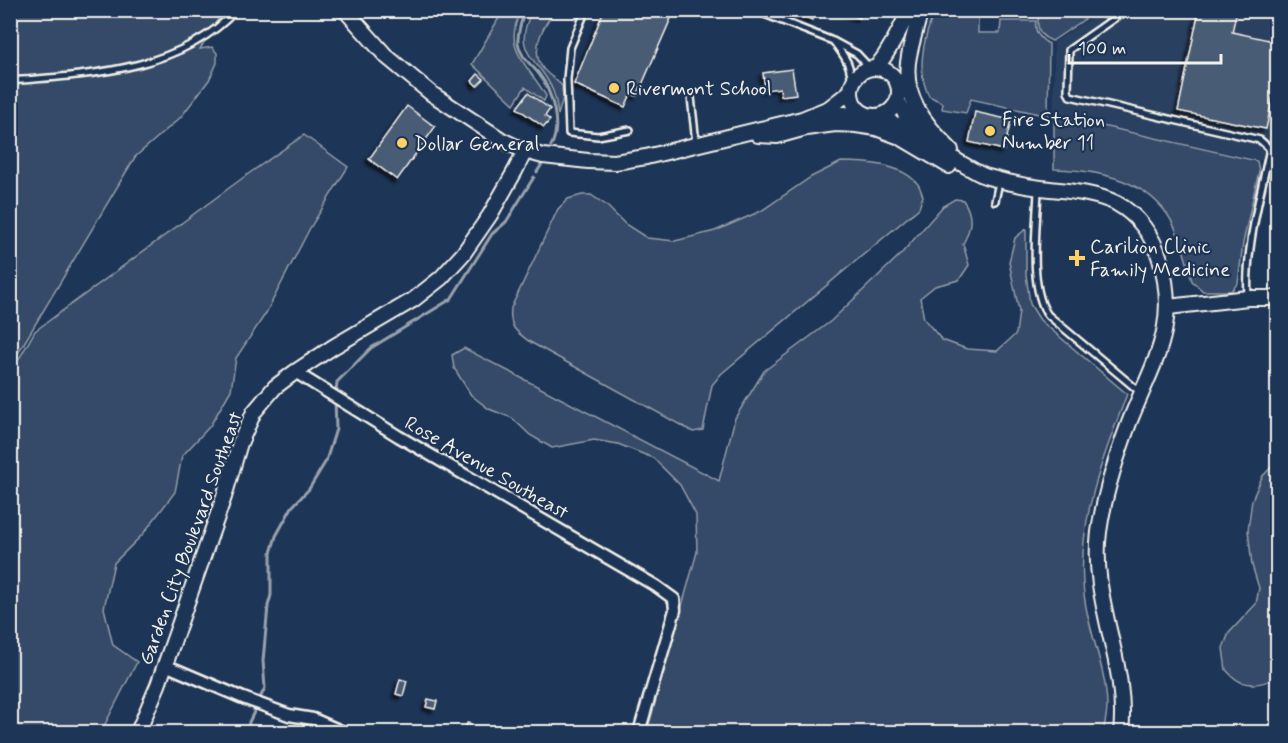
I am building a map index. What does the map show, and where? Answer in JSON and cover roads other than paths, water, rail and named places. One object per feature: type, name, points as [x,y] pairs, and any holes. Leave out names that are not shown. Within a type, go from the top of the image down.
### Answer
[{"type":"main road","points":[[345,10],[386,56],[432,94],[502,140],[525,151],[563,159],[615,162],[745,134],[802,119],[829,108],[851,88],[860,73],[873,68],[885,70],[894,76]]},
{"type":"main road","points":[[802,119],[842,114],[884,115],[893,109],[898,101],[900,90],[894,76],[900,32],[909,10]]},
{"type":"main road","points":[[921,10],[908,58],[909,88],[924,122],[970,168]]},
{"type":"main road","points":[[873,68],[900,32]]},
{"type":"main road","points":[[851,88],[855,105],[869,116],[893,122],[970,168],[992,178]]},
{"type":"main road","points":[[898,101],[906,116],[926,140]]},
{"type":"main road","points":[[745,134],[777,136],[806,128],[836,124],[866,126],[900,137],[961,172],[1038,188],[1086,193],[1105,198],[1130,213],[1150,235],[1165,274],[1168,308],[1166,326],[1161,346],[1115,464],[1103,509],[1097,558],[1101,599],[1123,697],[1121,732]]},
{"type":"main road","name":"Garden City Boulevard Southeast","points":[[138,732],[165,665],[246,427],[264,399],[295,372],[413,300],[441,278],[463,254],[490,214],[525,151]]},
{"type":"main road","points":[[1168,308],[1248,298],[1278,298]]},
{"type":"street","name":"Rose Avenue Southeast","points":[[295,372],[674,599],[675,610],[639,732]]},
{"type":"street","points":[[165,665],[243,698],[290,715],[314,719],[343,732]]},
{"type":"lane","points":[[10,81],[96,72],[167,55],[201,40],[236,10]]},
{"type":"lane","points":[[586,10],[570,48],[567,79],[569,133],[598,136],[630,130]]},
{"type":"lane","points":[[754,10],[833,41],[857,54],[873,68]]},
{"type":"lane","points":[[1126,10],[1069,50],[1068,91],[1070,96],[1265,143],[1269,148],[1269,153],[1250,243],[1246,276],[1248,298]]},
{"type":"lane","points":[[833,41],[848,61],[851,71],[851,88]]},
{"type":"lane","points":[[691,97],[696,145]]},
{"type":"lane","points":[[992,178],[995,201]]},
{"type":"lane","points":[[1038,188],[1036,284],[1042,308],[1142,394]]},
{"type":"waterway","points":[[525,10],[518,43],[523,56],[544,81],[551,99],[556,129],[551,146]]},
{"type":"waterway","points":[[537,172],[542,164]]},
{"type":"waterway","points":[[336,393],[337,382],[371,348],[451,299],[492,234],[506,222],[534,177]]},
{"type":"waterway","points":[[259,700],[265,688],[263,661],[271,595],[271,553],[276,536],[292,507],[309,489],[326,461],[336,429],[335,399]]},
{"type":"waterway","points":[[248,732],[249,722],[257,706]]},
{"type":"place","name":"Rivermont School","points":[[614,88]]},
{"type":"place","name":"Fire Station Number 11","points":[[990,131]]},
{"type":"place","name":"Dollar General","points":[[402,143]]},
{"type":"place","name":"Carilion Clinic Family Medicine","points":[[1077,258]]}]
